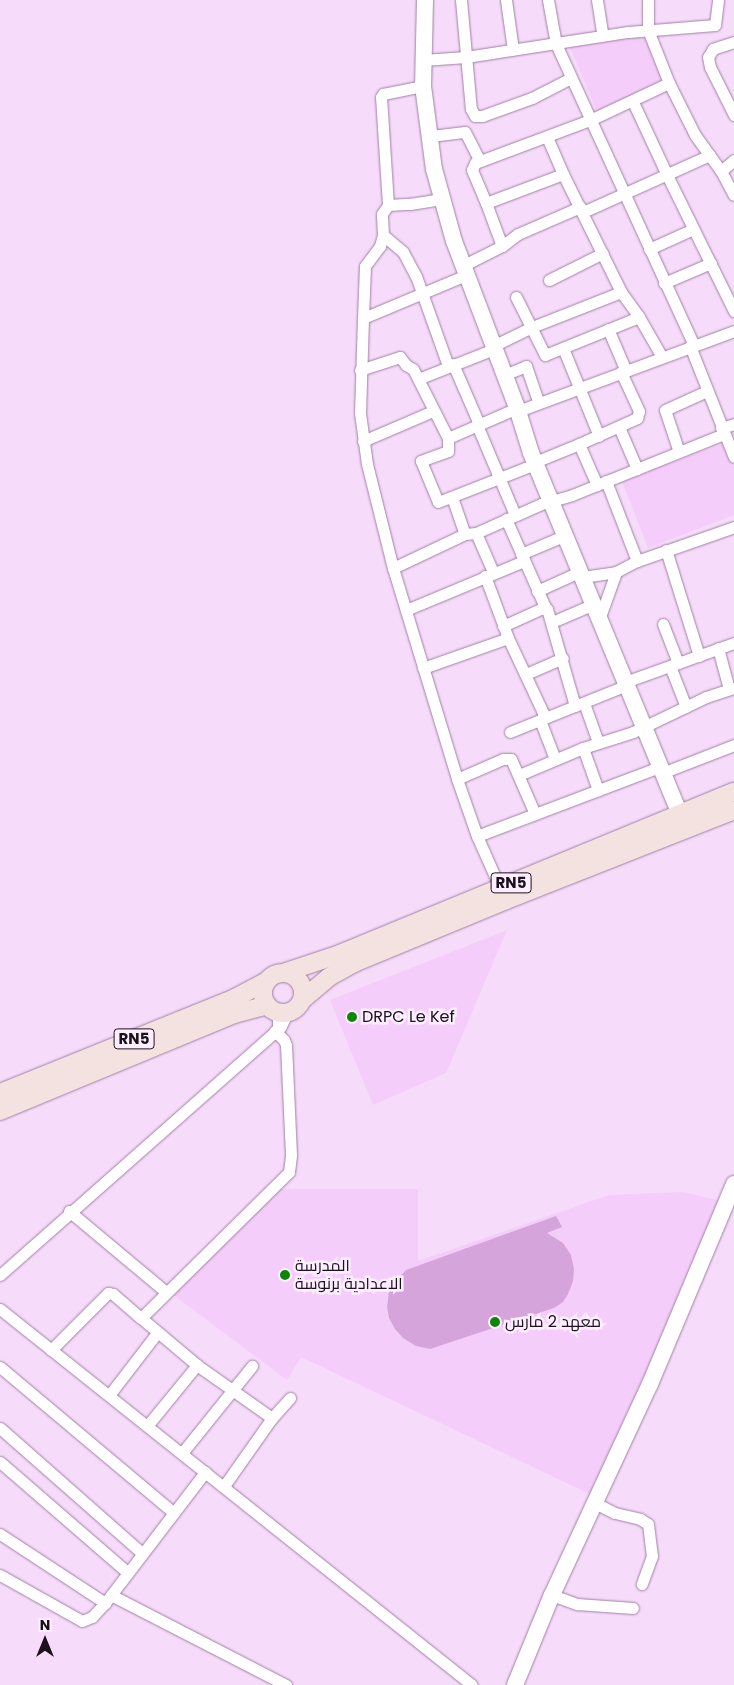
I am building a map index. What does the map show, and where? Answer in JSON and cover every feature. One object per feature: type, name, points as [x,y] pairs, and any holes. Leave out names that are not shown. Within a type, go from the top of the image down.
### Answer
[{"type":"main road","name":"RN5","points":[[0,1111],[226,1017],[277,1018],[298,1006],[303,999],[329,977],[354,964],[683,822],[734,792]]},
{"type":"main road","name":"RN5","points":[[0,1093],[235,998],[276,974],[340,954],[500,888],[683,822],[734,810]]},
{"type":"main road","points":[[286,972],[301,982],[304,990],[303,999]]},
{"type":"main road","points":[[267,981],[263,993],[277,1018]]},
{"type":"street","points":[[424,0],[423,86],[434,169],[464,271],[518,410],[535,463],[552,500],[580,574],[597,610],[683,822]]},
{"type":"street","points":[[461,0],[471,109],[475,116],[532,98],[571,78]]},
{"type":"street","points":[[506,0],[514,50]]},
{"type":"street","points":[[548,0],[556,44],[692,346],[722,431],[734,458]]},
{"type":"street","points":[[597,0],[603,36]]},
{"type":"street","points":[[648,0],[648,30],[669,83],[695,135],[721,171],[734,195]]},
{"type":"street","points":[[718,0],[715,24],[718,46]]},
{"type":"street","points":[[423,60],[466,57],[648,30],[715,24]]},
{"type":"street","points":[[734,42],[718,46],[710,53],[708,61],[734,115]]},
{"type":"street","points":[[502,246],[472,170],[472,165],[479,160],[590,120],[633,102],[669,83]]},
{"type":"street","points":[[423,86],[382,96],[388,204],[382,214],[383,236],[378,250],[366,266],[360,370],[363,441],[393,568],[457,779],[477,836],[500,888]]},
{"type":"street","points":[[633,102],[667,176],[734,311]]},
{"type":"street","points":[[431,136],[466,133],[479,160]]},
{"type":"street","points":[[547,137],[563,174],[621,292],[640,317],[662,357]]},
{"type":"street","points":[[364,318],[421,293],[464,271],[518,234],[623,194],[710,156]]},
{"type":"street","points":[[721,171],[734,160]]},
{"type":"street","points":[[486,203],[563,174]]},
{"type":"street","points":[[388,204],[410,204],[442,199]]},
{"type":"street","points":[[648,249],[693,228]]},
{"type":"street","points":[[383,236],[403,252],[416,276],[421,293],[500,478],[523,558],[552,622],[580,704],[598,742]]},
{"type":"street","points":[[548,280],[603,253]]},
{"type":"street","points":[[664,283],[711,264]]},
{"type":"street","points":[[418,378],[493,347],[532,327],[621,292]]},
{"type":"street","points":[[516,297],[545,355],[640,317]]},
{"type":"street","points":[[360,370],[400,357],[406,365],[412,368],[418,378],[448,438],[448,451],[421,461],[438,502],[500,478],[637,418],[639,413],[608,330]]},
{"type":"street","points":[[448,438],[478,424],[734,331]]},
{"type":"street","points":[[563,348],[599,436]]},
{"type":"street","points":[[504,375],[526,366],[539,403]]},
{"type":"street","points":[[679,452],[665,410],[707,390]]},
{"type":"street","points":[[363,441],[433,411]]},
{"type":"street","points":[[393,568],[510,517],[679,452],[734,424]]},
{"type":"street","points":[[618,427],[637,469]]},
{"type":"street","points":[[579,444],[601,483],[637,561]]},
{"type":"street","points":[[452,497],[489,574],[503,626],[526,674],[555,759]]},
{"type":"street","points":[[538,591],[580,574],[616,572],[637,561],[666,550],[733,531]]},
{"type":"street","points":[[406,610],[489,574],[566,535]]},
{"type":"street","points":[[666,550],[699,656]]},
{"type":"street","points":[[552,622],[597,610],[616,572]]},
{"type":"street","points":[[503,626],[545,607]]},
{"type":"street","points":[[663,624],[686,708]]},
{"type":"street","points":[[423,668],[508,638]]},
{"type":"street","points":[[510,732],[674,664],[734,642]]},
{"type":"street","points":[[519,775],[598,742],[622,736],[644,727],[731,688],[718,648]]},
{"type":"street","points":[[526,674],[563,658]]},
{"type":"street","points":[[477,836],[598,790],[734,745]]},
{"type":"street","points":[[583,748],[598,790]]},
{"type":"street","points":[[457,779],[508,758],[512,760],[535,814]]},
{"type":"street","points":[[0,1275],[277,1018],[286,1045],[291,1155],[289,1172],[141,1318]]},
{"type":"street","points":[[515,1685],[552,1595],[650,1384],[734,1184]]},
{"type":"street","points":[[70,1212],[166,1292]]},
{"type":"street","points":[[51,1350],[108,1293],[112,1294],[197,1365],[272,1418]]},
{"type":"street","points":[[0,1309],[110,1394],[204,1472],[472,1685]]},
{"type":"street","points":[[110,1394],[157,1333]]},
{"type":"street","points":[[147,1426],[197,1365]]},
{"type":"street","points":[[182,1453],[252,1366]]},
{"type":"street","points":[[0,1367],[174,1512]]},
{"type":"street","points":[[224,1486],[272,1418],[290,1398]]},
{"type":"street","points":[[0,1428],[142,1553]]},
{"type":"street","points":[[0,1462],[127,1572]]},
{"type":"street","points":[[0,1575],[82,1621],[92,1617],[108,1599],[204,1472]]},
{"type":"street","points":[[595,1504],[615,1513],[643,1520],[648,1524],[652,1556],[642,1584]]},
{"type":"street","points":[[0,1534],[108,1599],[286,1685]]},
{"type":"street","points":[[552,1595],[577,1604],[633,1608]]},
{"type":"shaded area","points":[[648,35],[668,79],[597,112],[570,47]]},
{"type":"shaded area","points":[[727,442],[734,459],[734,515],[648,548],[622,481]]},
{"type":"shaded area","name":"DRPC Le Kef","points":[[507,930],[446,1073],[373,1105],[330,1000]]},
{"type":"shaded area","name":"معهد 2 مارس","points":[[280,1189],[418,1189],[418,1261],[609,1195],[683,1192],[721,1201],[592,1495],[301,1357],[287,1380],[171,1293]]},
{"type":"shaded area","points":[[556,1216],[562,1227],[547,1233],[563,1243],[571,1255],[574,1269],[573,1281],[563,1302],[554,1308],[430,1349],[416,1346],[403,1338],[395,1329],[389,1318],[387,1307],[389,1292],[406,1270]]},
{"type":"place","name":"DRPC Le Kef","points":[[352,1017]]},
{"type":"place","name":"المدرسة الاعدادية برنوسة","points":[[285,1275]]},
{"type":"place","name":"معهد 2 مارس","points":[[495,1322]]}]
